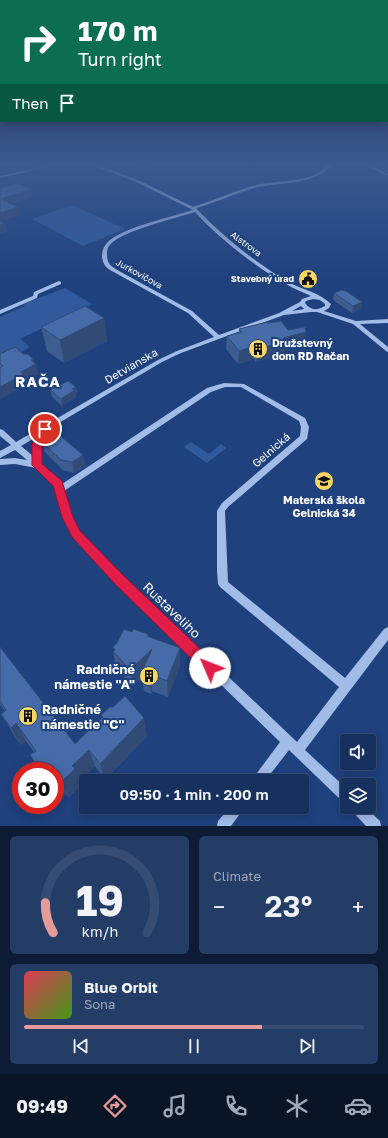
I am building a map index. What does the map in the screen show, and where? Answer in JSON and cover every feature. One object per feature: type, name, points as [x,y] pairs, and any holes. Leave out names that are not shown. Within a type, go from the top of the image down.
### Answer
[{"type":"street","name":"Alstrova","points":[[179,202],[194,209],[228,242],[289,284],[320,298],[354,322],[388,350]]},
{"type":"street","name":"Jurkovičova","points":[[215,202],[133,231],[113,240],[108,244],[105,250],[105,260],[107,266],[190,312],[218,337]]},
{"type":"street","points":[[0,312],[35,297],[36,293],[59,283]]},
{"type":"street","name":"Alstrova","points":[[289,284],[304,301],[304,307],[315,310]]},
{"type":"street","points":[[304,301],[311,297],[320,298]]},
{"type":"street","name":"Detvianska","points":[[0,455],[160,361],[218,337],[281,314],[304,301]]},
{"type":"street","points":[[315,310],[326,308],[328,304]]},
{"type":"street","name":"Detvianska","points":[[281,314],[315,310]]},
{"type":"street","points":[[315,310],[354,322],[388,321]]},
{"type":"street","name":"Gelnická","points":[[60,489],[209,390],[224,385],[239,385],[302,420],[306,431],[304,437],[225,505],[221,511],[223,584],[346,686]]},
{"type":"street","points":[[0,462],[15,461],[37,465],[37,444],[45,429]]},
{"type":"street","name":"Rustaveliho","points":[[0,432],[58,484],[71,525],[76,534],[87,547],[233,690],[340,791]]},
{"type":"street","points":[[298,750],[346,686],[386,638]]},
{"type":"street","points":[[263,774],[288,741]]},
{"type":"street","points":[[223,826],[232,814]]},
{"type":"street","points":[[363,814],[375,826]]},
{"type":"shaded area","points":[[72,205],[125,229],[83,246],[32,219]]},
{"type":"shaded area","points":[[65,288],[92,304],[20,339],[30,347],[19,353],[0,353],[0,317],[25,306],[23,304]]},
{"type":"shaded area","points":[[191,442],[209,454],[221,444],[226,448],[207,463],[184,447]]},
{"type":"building","points":[[0,202],[6,202],[18,207],[0,213]]},
{"type":"building","points":[[342,290],[346,291],[362,302],[353,306],[334,293]]},
{"type":"building","points":[[85,306],[104,318],[60,340],[41,327]]},
{"type":"building","points":[[281,321],[288,330],[305,327],[306,332],[283,338],[286,341],[258,349],[255,346],[239,351],[227,336],[242,332],[239,329],[267,322]]},
{"type":"building","points":[[15,347],[23,354],[28,354],[33,359],[31,360],[36,364],[21,372],[24,374],[0,387],[0,368],[3,366],[0,363],[0,354]]},
{"type":"building","points":[[68,381],[76,387],[72,389],[75,390],[61,399],[50,390]]},
{"type":"building","points":[[51,428],[83,455],[72,462],[61,460],[42,442],[40,435]]},
{"type":"building","points":[[124,629],[132,632],[133,629],[148,634],[147,636],[180,648],[167,681],[150,674],[149,677],[141,674],[152,649],[130,670],[113,651],[115,650],[113,647],[117,643]]},
{"type":"building","points":[[0,647],[75,744],[103,717],[101,715],[111,706],[112,708],[125,696],[144,718],[100,764],[89,750],[72,766],[75,769],[64,779],[64,762],[35,762],[30,755],[36,751],[16,723],[11,728],[1,714],[6,710],[0,701]]},
{"type":"place","name":"Stavebný úrad","points":[[308,279]]},
{"type":"place","name":"Družstevný dom RD Račan","points":[[258,349]]},
{"type":"place","name":"Materská škola Gelnická 34","points":[[324,481]]},
{"type":"place","name":"Radničné námestie \"A\"","points":[[149,676]]},
{"type":"place","name":"Radničné námestie \"C\"","points":[[28,716]]},
{"type":"district","name":"RAČA","points":[[38,382]]},
{"type":"route","points":[[45,429],[37,444],[37,465],[58,484],[68,517],[76,534],[119,580],[210,668]]}]
